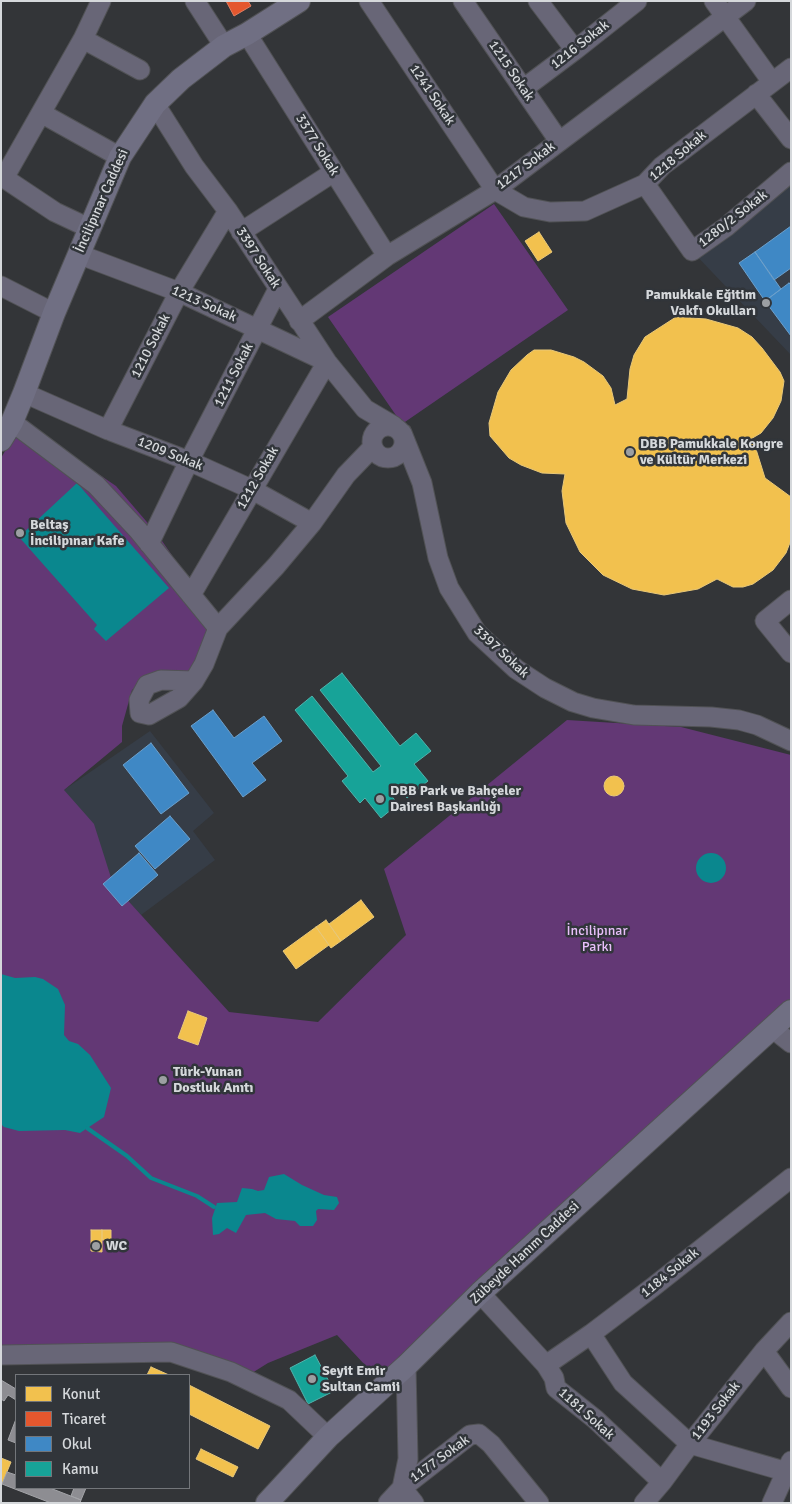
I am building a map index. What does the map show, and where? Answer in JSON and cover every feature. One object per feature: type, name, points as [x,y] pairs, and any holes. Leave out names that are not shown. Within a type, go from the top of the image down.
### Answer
[{"type":"main road","name":"İncilipınar Caddesi","points":[[6,431],[24,393],[78,254],[120,157],[155,104],[181,79],[224,46],[300,1]]},
{"type":"main road","name":"Zübeyde Hanım Caddesi","points":[[267,1503],[328,1437],[406,1366],[480,1293],[791,1011]]},
{"type":"street","points":[[89,228],[55,212],[3,177],[41,113],[101,1]]},
{"type":"street","points":[[195,1],[224,46]]},
{"type":"street","name":"1241 Sokak","points":[[369,1],[495,190]]},
{"type":"street","name":"1215 Sokak","points":[[463,1],[559,141]]},
{"type":"street","points":[[538,1],[575,50]]},
{"type":"street","name":"1216 Sokak","points":[[523,89],[637,1]]},
{"type":"street","points":[[714,1],[772,82]]},
{"type":"street","name":"1217 Sokak","points":[[299,321],[387,256],[495,190],[746,1]]},
{"type":"street","name":"3377 Sokak","points":[[247,34],[387,256]]},
{"type":"street","points":[[82,39],[140,70]]},
{"type":"street","name":"1218 Sokak","points":[[495,190],[524,207],[550,212],[585,211],[645,184],[662,166],[791,68]]},
{"type":"street","points":[[756,94],[791,139]]},
{"type":"street","name":"3397 Sokak","points":[[155,104],[194,166],[228,212],[327,362],[365,409]]},
{"type":"street","points":[[41,113],[120,157]]},
{"type":"street","points":[[241,232],[334,172]]},
{"type":"street","name":"1280/2 Sokak","points":[[645,184],[692,251],[726,227],[791,172]]},
{"type":"street","name":"1210 Sokak","points":[[108,430],[179,292],[228,212]]},
{"type":"street","name":"1213 Sokak","points":[[78,254],[179,292],[327,362]]},
{"type":"street","points":[[1,286],[54,313]]},
{"type":"street","name":"1211 Sokak","points":[[149,544],[189,461],[278,289]]},
{"type":"street","name":"1212 Sokak","points":[[191,595],[327,362]]},
{"type":"street","name":"1209 Sokak","points":[[24,393],[108,430],[189,461],[252,489],[312,523]]},
{"type":"street","points":[[358,462],[392,457],[402,449],[404,438],[398,430],[365,409]]},
{"type":"street","points":[[365,409],[373,442],[379,455],[392,457],[422,483]]},
{"type":"street","points":[[194,681],[204,664],[218,628],[276,566],[312,523],[373,442],[375,432],[383,426],[398,430]]},
{"type":"street","name":"3397 Sokak","points":[[398,430],[422,483],[438,558],[449,588],[478,633],[516,669],[533,681],[573,702],[593,708],[634,714],[739,720],[757,725],[791,742]]},
{"type":"street","points":[[6,431],[96,485],[149,544],[218,628]]},
{"type":"street","points":[[791,600],[765,622],[791,654]]},
{"type":"street","points":[[772,1028],[791,1043]]},
{"type":"street","name":"1184 Sokak","points":[[546,1365],[591,1334],[791,1178]]},
{"type":"street","name":"1181 Sokak","points":[[480,1293],[546,1365],[554,1378],[556,1388],[595,1419],[662,1482]]},
{"type":"street","name":"1193 Sokak","points":[[644,1503],[764,1351],[791,1322]]},
{"type":"street","points":[[591,1334],[623,1383],[690,1444],[789,1468],[772,1503]]},
{"type":"street","points":[[764,1351],[791,1388]]},
{"type":"street","points":[[1,1355],[171,1352],[231,1372],[289,1400],[328,1437]]},
{"type":"street","points":[[388,1503],[402,1488],[408,1459],[406,1366]]},
{"type":"street","name":"1177 Sokak","points":[[402,1488],[470,1435],[479,1434],[491,1444],[539,1503]]},
{"type":"street","points":[[402,1488],[414,1503]]},
{"type":"shaded area","name":"Pamukkale Eğitim Vakfı Okulları","points":[[791,171],[791,355],[692,251]]},
{"type":"shaded area","points":[[150,731],[214,813],[193,831],[215,860],[141,915],[113,884],[64,790]]},
{"type":"green space","points":[[494,204],[568,310],[402,424],[328,317]]},
{"type":"green space","name":"İncilipınar Parkı","points":[[22,422],[116,486],[158,535],[225,633],[192,674],[174,670],[156,671],[132,690],[122,726],[122,742],[64,790],[94,824],[113,884],[229,1012],[318,1022],[406,935],[384,869],[567,720],[681,727],[791,755],[791,1021],[379,1380],[337,1335],[268,1363],[252,1373],[176,1346],[1,1347],[1,458]]},
{"type":"water","points":[[77,483],[169,588],[106,641],[94,629],[97,625],[19,537]]},
{"type":"water","points":[[711,853],[722,857],[726,868],[722,879],[711,883],[700,879],[696,868],[700,857]]},
{"type":"water","points":[[1,974],[15,978],[35,977],[43,979],[58,989],[65,1005],[64,1035],[69,1041],[78,1044],[90,1055],[111,1088],[104,1117],[80,1133],[65,1130],[19,1131],[4,1127],[1,1124]]},
{"type":"water","points":[[284,1174],[324,1195],[337,1197],[339,1203],[334,1210],[318,1209],[316,1211],[317,1220],[313,1226],[300,1226],[295,1221],[276,1219],[265,1213],[246,1215],[236,1233],[227,1228],[219,1234],[213,1235],[212,1218],[217,1203],[237,1202],[242,1188],[258,1191],[264,1190],[269,1177]]},
{"type":"building: Konut","points":[[539,232],[552,252],[538,261],[525,241]]},
{"type":"building: Konut","name":"DBB Pamukkale Kongre ve Kültür Merkezi","points":[[676,317],[706,319],[738,328],[752,337],[780,372],[784,381],[781,401],[773,418],[761,433],[749,440],[755,446],[765,478],[791,497],[791,540],[786,553],[773,570],[753,584],[733,587],[717,579],[698,589],[664,595],[632,589],[603,575],[580,552],[566,523],[562,491],[565,474],[542,473],[509,458],[490,436],[489,423],[498,392],[511,370],[534,350],[551,350],[584,362],[603,376],[611,388],[615,405],[627,399],[630,369],[634,355],[645,337]]},
{"type":"building: Konut","points":[[614,776],[621,779],[624,786],[621,793],[614,796],[607,793],[604,786],[607,779]]},
{"type":"building: Konut","points":[[361,900],[374,917],[341,941],[329,924]]},
{"type":"building: Konut","points":[[326,920],[341,941],[331,948],[316,927]]},
{"type":"building: Konut","points":[[316,927],[329,945],[296,969],[283,951]]},
{"type":"building: Konut","points":[[188,1011],[207,1018],[198,1045],[178,1038]]},
{"type":"building: Konut","name":"WC","points":[[91,1230],[102,1230],[102,1252],[91,1251]]},
{"type":"building: Konut","points":[[102,1230],[111,1230],[111,1240],[102,1240]]},
{"type":"building: Konut","points":[[151,1367],[167,1374],[148,1374]]},
{"type":"building: Konut","points":[[190,1386],[270,1426],[258,1449],[190,1415]]},
{"type":"building: Konut","points":[[201,1449],[238,1467],[233,1477],[196,1459]]},
{"type":"building: Konut","points":[[1,1458],[11,1462],[2,1484],[1,1484]]},
{"type":"building: Ticaret","points":[[226,1],[248,1],[251,6],[234,16]]},
{"type":"building: Okul","points":[[791,226],[791,268],[774,280],[755,252]]},
{"type":"building: Okul","points":[[755,252],[781,289],[765,301],[739,263]]},
{"type":"building: Okul","points":[[789,283],[791,285],[791,336],[765,301]]},
{"type":"building: Okul","points":[[213,710],[234,738],[264,716],[282,741],[252,763],[266,780],[243,797],[191,726]]},
{"type":"building: Okul","points":[[151,743],[189,793],[161,814],[123,765]]},
{"type":"building: Okul","points":[[170,816],[190,839],[155,869],[135,846]]},
{"type":"building: Okul","points":[[139,853],[158,875],[122,906],[103,884]]},
{"type":"building: Kamu","points":[[342,673],[400,746],[416,733],[431,751],[414,764],[428,781],[407,798],[398,787],[390,794],[398,804],[381,818],[365,798],[360,803],[342,781],[348,776],[295,710],[312,696],[373,772],[381,766],[320,690]]},
{"type":"building: Kamu","name":"Seyit Emir Sultan Camii","points":[[315,1355],[334,1391],[308,1404],[290,1368]]},
{"type":"building: Sanayi","points":[[1,1380],[15,1388],[15,1399],[8,1395],[4,1401],[1,1399]]},
{"type":"building: Sanayi","points":[[15,1422],[15,1443],[8,1440]]},
{"type":"building: Sanayi","points":[[7,1472],[15,1475],[15,1489],[53,1489],[81,1500],[80,1503],[51,1503],[2,1484]]},
{"type":"building: Sanayi","points":[[74,1489],[86,1489],[81,1500],[71,1496]]},
{"type":"waterway","points":[[87,1128],[127,1156],[151,1178],[197,1196],[214,1207]]},
{"type":"place","name":"Pamukkale Eğitim Vakfı Okulları","points":[[766,303]]},
{"type":"place","name":"DBB Pamukkale Kongre ve Kültür Merkezi","points":[[630,452]]},
{"type":"place","name":"Beltaş İncilipınar Kafe","points":[[20,533]]},
{"type":"place","name":"DBB Park ve Bahçeler Dairesi Başkanlığı","points":[[380,799]]},
{"type":"place","name":"Türk-Yunan Dostluk Anıtı","points":[[163,1080]]},
{"type":"place","name":"WC","points":[[96,1246]]},
{"type":"place","name":"Seyit Emir Sultan Camii","points":[[312,1379]]}]
